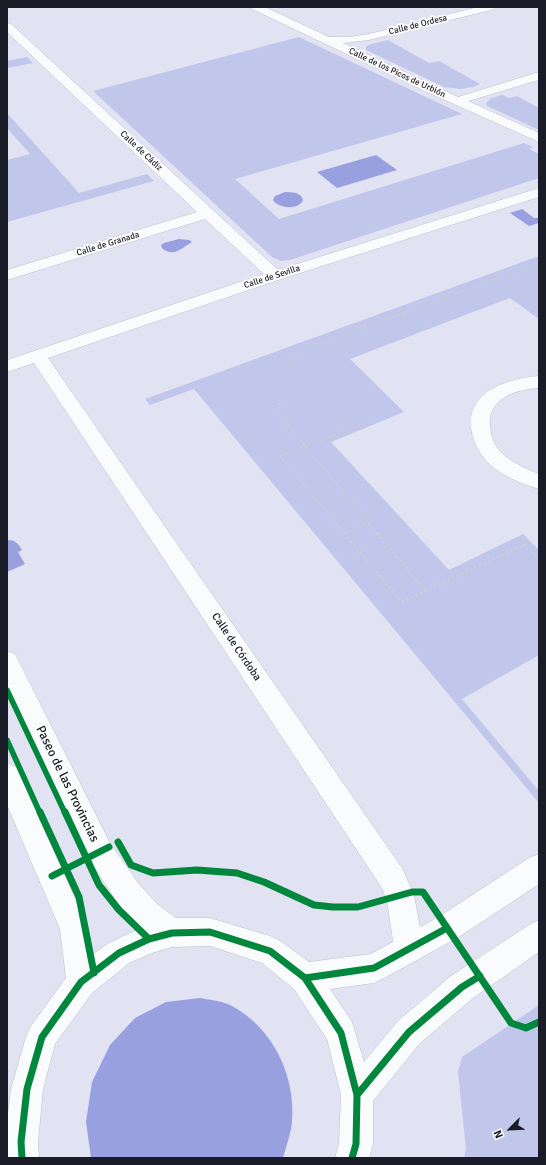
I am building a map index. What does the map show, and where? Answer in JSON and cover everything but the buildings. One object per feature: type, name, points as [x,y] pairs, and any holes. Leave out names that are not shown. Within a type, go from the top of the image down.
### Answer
[{"type":"street","name":"Calle de los Picos de Urbión","points":[[256,7],[539,138]]},
{"type":"street","name":"Calle de Ordesa","points":[[325,39],[350,40],[369,37],[477,8],[491,7]]},
{"type":"street","name":"Calle de Cádiz","points":[[9,29],[275,276]]},
{"type":"street","points":[[358,54],[360,44],[369,37]]},
{"type":"street","points":[[458,101],[539,76]]},
{"type":"street","name":"Calle de Sevilla","points":[[7,366],[275,276],[539,192]]},
{"type":"street","name":"Calle de Granada","points":[[7,275],[208,213]]},
{"type":"street","name":"Calle de Córdoba","points":[[38,356],[392,878],[400,895],[409,949]]},
{"type":"street","points":[[539,382],[514,386],[495,395],[483,407],[479,424],[482,441],[495,458],[516,472],[539,482]]},
{"type":"street","name":"Paseo de las Provincias","points":[[7,661],[100,852],[128,893],[147,914],[172,933]]},
{"type":"street","points":[[7,774],[74,928],[81,982]]},
{"type":"street","points":[[305,978],[374,968],[447,928],[539,868]]},
{"type":"street","points":[[16,1152],[26,1089],[42,1037],[81,982],[119,953],[149,939],[172,933],[210,932],[270,951],[305,978],[341,1033],[357,1095],[356,1144],[352,1158]]},
{"type":"street","points":[[357,1095],[410,1032],[462,987],[539,935]]},
{"type":"path","points":[[425,591],[283,419],[278,401],[287,372],[297,356],[308,348],[539,263]]},
{"type":"path","points":[[358,426],[280,456],[402,602],[523,545],[529,540]]},
{"type":"path","points":[[345,533],[369,523]]},
{"type":"path","points":[[523,545],[539,560]]},
{"type":"shaded area","points":[[299,37],[462,114],[235,179],[279,219],[524,143],[533,147],[529,149],[539,154],[539,178],[290,260],[281,261],[272,257],[93,91]]},
{"type":"shaded area","points":[[388,40],[429,63],[439,61],[480,84],[461,89],[444,87],[366,50],[368,45]]},
{"type":"shaded area","points":[[27,57],[33,63],[7,68],[7,61]]},
{"type":"shaded area","points":[[502,95],[509,98],[517,96],[539,108],[539,130],[487,106],[486,103],[491,98]]},
{"type":"shaded area","points":[[7,113],[79,193],[147,174],[154,181],[7,222],[7,160],[30,154],[7,128]]},
{"type":"shaded area","points":[[539,256],[539,319],[510,298],[350,359],[404,412],[331,442],[449,570],[523,534],[539,550],[539,655],[462,699],[539,791],[539,803],[194,389],[150,405],[145,399]]},
{"type":"shaded area","points":[[539,1005],[539,1158],[464,1158],[466,1149],[458,1072],[462,1057]]},
{"type":"water","points":[[376,155],[397,170],[337,188],[317,172]]},
{"type":"water","points":[[285,192],[293,192],[298,194],[303,200],[301,203],[293,207],[284,207],[273,200],[275,196]]},
{"type":"water","points":[[522,209],[534,218],[539,218],[539,223],[529,226],[510,213]]},
{"type":"water","points":[[179,239],[189,240],[192,242],[174,252],[166,251],[162,248],[161,245],[164,243]]},
{"type":"water","points":[[7,540],[14,541],[19,545],[22,550],[18,552],[25,564],[7,572]]},
{"type":"water","points":[[200,998],[228,1004],[247,1015],[270,1040],[279,1055],[286,1071],[292,1105],[290,1136],[283,1158],[91,1158],[86,1122],[92,1082],[110,1045],[135,1018],[166,1002]]},
{"type":"cycle path","points":[[7,690],[99,885],[119,910],[149,939]]},
{"type":"cycle path","points":[[7,740],[79,897],[94,973]]},
{"type":"cycle path","points":[[118,842],[131,865],[153,873],[197,870],[237,873],[264,882],[314,905],[358,907],[412,892],[423,892],[511,1023],[526,1028],[539,1022]]},
{"type":"cycle path","points":[[52,876],[109,847]]},
{"type":"cycle path","points":[[305,978],[374,968],[447,928]]},
{"type":"cycle path","points":[[22,1158],[21,1142],[27,1089],[42,1037],[81,982],[119,953],[149,939],[172,933],[210,932],[270,951],[305,978],[341,1033],[357,1095],[356,1144],[352,1158]]},
{"type":"cycle path","points":[[357,1095],[409,1032],[462,987],[480,976]]}]
